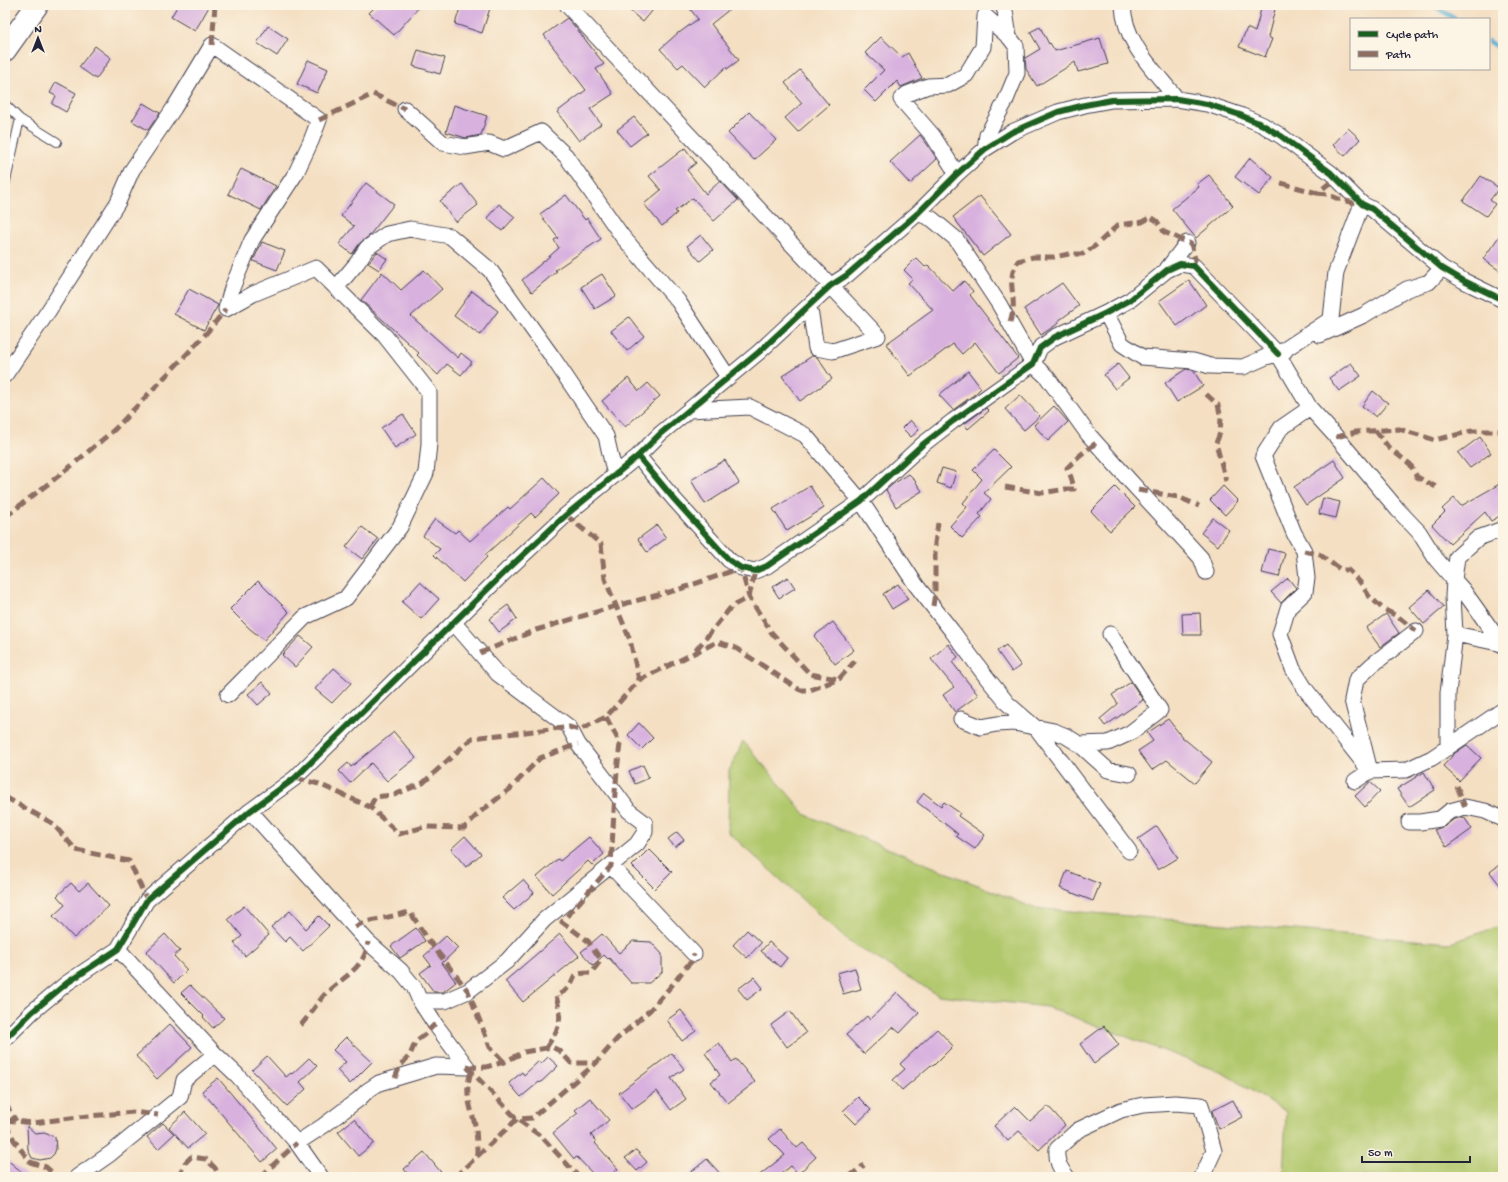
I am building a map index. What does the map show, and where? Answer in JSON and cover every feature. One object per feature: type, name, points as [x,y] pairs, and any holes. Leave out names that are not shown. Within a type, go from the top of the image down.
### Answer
[{"type":"highway","points":[[5,50],[38,5]]},
{"type":"street","points":[[567,5],[878,336],[832,351],[816,348],[811,315],[803,311]]},
{"type":"street","points":[[1003,5],[1006,11],[1009,36]]},
{"type":"street","points":[[1122,5],[1127,29],[1132,42],[1177,99]]},
{"type":"street","points":[[957,174],[933,136],[901,99],[907,94],[928,86],[948,85],[966,75],[983,48],[985,16],[1009,36],[1016,46],[1017,73],[1005,102],[987,135],[985,149]]},
{"type":"street","points":[[5,375],[49,310],[118,202],[132,170],[174,108],[212,45],[319,120],[296,173],[252,240],[232,288],[226,309],[253,294],[316,268],[385,336],[428,392],[428,444],[426,473],[400,527],[346,598],[305,617],[228,695]]},
{"type":"street","points":[[5,1039],[32,1012],[61,988],[118,949],[147,900],[250,811],[296,778],[507,570],[566,515],[638,456],[660,434],[759,352],[830,286],[847,275],[918,213],[957,174],[985,149],[1012,132],[1058,112],[1112,100],[1177,99],[1207,104],[1240,115],[1281,136],[1331,174],[1362,204],[1372,210],[1442,268],[1503,300]]},
{"type":"street","points":[[405,109],[444,142],[465,147],[489,143],[504,149],[541,132],[566,156],[622,236],[678,301],[728,377]]},
{"type":"street","points":[[1278,354],[1331,319],[1336,272],[1362,204]]},
{"type":"street","points":[[918,213],[932,218],[956,239],[999,304],[1034,364],[1047,377],[1088,434],[1201,558],[1206,572]]},
{"type":"street","points":[[336,288],[357,263],[367,248],[387,234],[410,228],[450,236],[490,270],[551,355],[606,436],[615,475]]},
{"type":"street","points":[[1167,270],[1187,243]]},
{"type":"street","points":[[638,456],[674,499],[729,560],[741,568],[755,571],[767,566],[861,501],[940,430],[1034,364],[1040,348],[1055,337],[1130,300],[1167,270],[1180,264],[1194,266],[1278,354],[1310,408],[1418,532],[1436,559],[1463,590],[1502,644]]},
{"type":"street","points":[[1430,282],[1442,268]]},
{"type":"street","points":[[1106,313],[1122,344],[1142,357],[1193,361],[1210,366],[1243,367],[1266,357],[1278,354],[1364,315],[1407,289],[1438,278],[1448,279],[1457,277]]},
{"type":"street","points":[[689,410],[750,407],[804,435],[861,501],[916,585],[987,678],[1008,704],[1037,729],[1129,850]]},
{"type":"street","points":[[1310,408],[1281,428],[1263,456],[1294,533],[1304,551],[1307,578],[1304,592],[1288,608],[1280,634],[1293,669],[1306,690],[1370,771]]},
{"type":"street","points":[[1448,748],[1449,686],[1455,634],[1453,597],[1457,557],[1478,538],[1503,529]]},
{"type":"street","points":[[420,1001],[445,1001],[468,991],[507,961],[544,920],[637,844],[645,832],[645,823],[629,810],[578,744],[569,727],[498,674],[454,623]]},
{"type":"street","points":[[1370,771],[1352,700],[1356,680],[1372,665],[1416,631]]},
{"type":"street","points":[[1079,744],[1108,743],[1130,733],[1160,710],[1110,634]]},
{"type":"street","points":[[1455,634],[1502,644]]},
{"type":"street","points":[[1355,781],[1370,771],[1406,770],[1432,758],[1503,710]]},
{"type":"street","points":[[961,719],[981,727],[1014,723],[1037,729],[1054,731],[1079,744],[1108,770],[1129,774]]},
{"type":"street","points":[[1409,822],[1440,819],[1450,810],[1465,807],[1485,812],[1503,819]]},
{"type":"street","points":[[250,811],[368,942],[401,971],[414,987],[420,1001],[435,1024],[467,1067],[436,1066],[379,1083],[366,1091],[359,1099],[323,1126],[297,1143]]},
{"type":"street","points":[[611,866],[694,954]]},
{"type":"street","points":[[118,949],[215,1054],[237,1075],[297,1143],[321,1177]]},
{"type":"street","points":[[78,1177],[110,1154],[180,1097],[184,1080],[215,1054]]},
{"type":"street","points":[[1067,1177],[1059,1167],[1056,1158],[1057,1149],[1078,1130],[1121,1110],[1144,1104],[1175,1103],[1201,1104],[1214,1151],[1202,1177]]},
{"type":"lane","points":[[5,104],[20,119],[57,142]]},
{"type":"lane","points":[[5,185],[20,119]]},
{"type":"green space","points":[[743,741],[806,815],[1034,908],[1450,943],[1503,925],[1503,1177],[1283,1177],[1286,1112],[1223,1073],[1047,1007],[938,995],[848,941],[728,832],[729,771]]},
{"type":"building","points":[[178,5],[210,5],[195,31],[171,17]]},
{"type":"building","points":[[377,5],[421,5],[394,35],[369,13]]},
{"type":"building","points":[[461,5],[491,5],[482,33],[455,24]]},
{"type":"building","points":[[623,5],[657,5],[643,22]]},
{"type":"building","points":[[687,5],[735,5],[711,24],[739,60],[727,69],[726,67],[705,87],[683,64],[678,68],[660,49],[679,32],[698,19]]},
{"type":"building","points":[[1262,5],[1276,5],[1268,37],[1272,39],[1265,57],[1239,47],[1247,28],[1255,32]]},
{"type":"building","points":[[567,18],[604,64],[596,69],[613,94],[590,109],[601,124],[579,141],[557,112],[586,90],[544,35]]},
{"type":"building","points":[[268,26],[288,39],[277,56],[257,43]]},
{"type":"building","points":[[1040,27],[1049,44],[1050,43],[1055,51],[1100,38],[1108,64],[1078,72],[1075,62],[1037,86],[1026,69],[1025,58],[1040,49],[1030,32]]},
{"type":"building","points":[[881,37],[902,57],[908,53],[922,78],[901,87],[897,81],[876,102],[864,90],[884,70],[865,53]]},
{"type":"building","points":[[95,46],[111,58],[96,79],[79,67]]},
{"type":"building","points":[[418,50],[445,58],[440,74],[413,66]]},
{"type":"building","points":[[308,60],[328,69],[317,93],[297,84]]},
{"type":"building","points":[[800,70],[829,105],[798,132],[785,118],[802,103],[785,83]]},
{"type":"building","points":[[56,82],[76,93],[66,112],[52,104],[56,96],[50,93]]},
{"type":"building","points":[[143,103],[160,113],[148,130],[132,121]]},
{"type":"building","points":[[454,105],[487,116],[481,135],[466,138],[446,132]]},
{"type":"building","points":[[749,112],[776,140],[754,160],[728,133]]},
{"type":"building","points":[[634,117],[647,133],[630,146],[617,130]]},
{"type":"building","points":[[1348,128],[1360,139],[1345,156],[1333,145]]},
{"type":"building","points":[[920,135],[937,159],[910,184],[890,162]]},
{"type":"building","points":[[685,148],[696,163],[687,170],[706,194],[720,181],[738,200],[714,221],[693,198],[675,211],[677,213],[662,226],[644,204],[661,190],[649,176]]},
{"type":"building","points":[[1250,158],[1273,177],[1259,195],[1235,177]]},
{"type":"building","points":[[241,169],[276,186],[261,210],[228,194]]},
{"type":"building","points":[[1209,175],[1233,206],[1196,238],[1172,209],[1199,187],[1197,184]]},
{"type":"building","points":[[1481,176],[1499,188],[1490,200],[1495,204],[1486,216],[1463,201]]},
{"type":"building","points":[[366,183],[394,204],[369,236],[360,243],[352,254],[339,244],[354,226],[341,216]]},
{"type":"building","points":[[462,184],[478,205],[456,222],[440,201]]},
{"type":"building","points":[[566,195],[585,220],[587,218],[601,239],[555,270],[557,271],[532,292],[522,280],[559,248],[554,240],[558,238],[540,214]]},
{"type":"building","points":[[980,196],[1011,234],[983,256],[953,217]]},
{"type":"building","points":[[499,204],[515,217],[502,231],[487,218]]},
{"type":"building","points":[[1503,231],[1503,273],[1483,259]]},
{"type":"building","points":[[701,235],[713,250],[700,261],[687,246]]},
{"type":"building","points":[[262,242],[285,251],[277,270],[253,261]]},
{"type":"building","points":[[377,252],[387,259],[379,270],[368,263]]},
{"type":"building","points":[[916,258],[925,267],[928,265],[953,291],[964,281],[973,291],[970,295],[1018,358],[999,373],[975,342],[962,354],[953,344],[910,376],[886,344],[933,310],[908,283],[913,279],[904,270]]},
{"type":"building","points":[[424,270],[442,289],[411,316],[458,358],[461,353],[472,362],[461,375],[447,364],[438,375],[417,355],[419,353],[361,300],[382,272],[401,290]]},
{"type":"building","points":[[602,274],[616,296],[595,309],[581,287]]},
{"type":"building","points":[[1189,280],[1206,305],[1177,326],[1159,301]]},
{"type":"building","points":[[1062,283],[1079,306],[1058,321],[1059,323],[1041,335],[1024,309]]},
{"type":"building","points":[[189,289],[218,305],[204,330],[174,314]]},
{"type":"building","points":[[472,291],[498,311],[480,335],[454,316]]},
{"type":"building","points":[[629,317],[644,336],[627,351],[611,331]]},
{"type":"building","points":[[812,356],[817,357],[832,379],[800,401],[782,376]]},
{"type":"building","points":[[1351,363],[1361,376],[1339,391],[1329,378]]},
{"type":"building","points":[[1118,364],[1129,378],[1115,389],[1104,375]]},
{"type":"building","points":[[1186,369],[1193,370],[1203,386],[1177,402],[1165,383]]},
{"type":"building","points":[[968,371],[981,388],[953,410],[939,395]]},
{"type":"building","points":[[628,378],[639,391],[648,383],[660,396],[625,427],[602,401]]},
{"type":"building","points":[[1373,391],[1388,403],[1376,417],[1362,406]]},
{"type":"building","points":[[1020,395],[1040,416],[1024,430],[1005,409]]},
{"type":"building","points":[[1054,406],[1068,422],[1048,441],[1034,425]]},
{"type":"building","points":[[986,408],[989,411],[968,429],[964,424]]},
{"type":"building","points":[[403,414],[416,434],[395,448],[381,428]]},
{"type":"building","points":[[910,420],[919,430],[911,437],[902,428]]},
{"type":"building","points":[[1480,437],[1491,453],[1470,468],[1458,453]]},
{"type":"building","points":[[994,450],[1011,467],[984,493],[991,499],[979,514],[982,517],[962,538],[950,526],[967,507],[963,503],[982,479],[973,470]]},
{"type":"building","points":[[725,460],[739,483],[705,504],[691,480]]},
{"type":"building","points":[[1334,460],[1345,478],[1306,505],[1294,487]]},
{"type":"building","points":[[942,468],[956,472],[951,488],[937,483]]},
{"type":"building","points":[[909,474],[922,491],[896,507],[886,490]]},
{"type":"building","points":[[544,478],[559,494],[535,517],[531,513],[485,555],[487,557],[463,582],[434,555],[440,549],[423,536],[435,519],[455,533],[458,530],[470,541],[508,507],[510,509]]},
{"type":"building","points":[[1503,482],[1503,514],[1491,521],[1485,512],[1450,544],[1432,525],[1445,512],[1442,509],[1454,498],[1461,506]]},
{"type":"building","points":[[810,486],[824,508],[787,531],[773,509]]},
{"type":"building","points":[[1223,486],[1238,501],[1225,515],[1210,500]]},
{"type":"building","points":[[1115,487],[1135,507],[1110,531],[1091,511]]},
{"type":"building","points":[[1323,498],[1340,502],[1336,518],[1319,514]]},
{"type":"building","points":[[1213,518],[1229,530],[1218,546],[1201,533]]},
{"type":"building","points":[[657,525],[666,538],[647,552],[638,539]]},
{"type":"building","points":[[362,527],[378,539],[362,559],[346,547]]},
{"type":"building","points":[[1268,549],[1285,553],[1279,577],[1262,573]]},
{"type":"building","points":[[788,577],[795,588],[779,598],[772,587]]},
{"type":"building","points":[[1288,578],[1296,588],[1281,603],[1271,592]]},
{"type":"building","points":[[258,581],[289,612],[264,640],[250,629],[230,609]]},
{"type":"building","points":[[420,582],[439,599],[421,619],[402,602]]},
{"type":"building","points":[[898,584],[908,599],[892,609],[883,594]]},
{"type":"building","points":[[1429,590],[1444,607],[1424,624],[1409,607]]},
{"type":"building","points":[[508,605],[517,619],[499,632],[489,619]]},
{"type":"building","points":[[1200,613],[1201,635],[1183,635],[1182,614]]},
{"type":"building","points":[[1386,614],[1399,633],[1380,647],[1366,628]]},
{"type":"building","points":[[833,622],[854,650],[835,664],[814,636]]},
{"type":"building","points":[[300,636],[313,647],[295,667],[282,655]]},
{"type":"building","points":[[948,644],[958,657],[952,662],[978,695],[955,712],[943,695],[954,687],[931,659]]},
{"type":"building","points":[[1006,645],[1021,666],[1012,672],[997,651]]},
{"type":"building","points":[[334,668],[351,683],[332,703],[315,689]]},
{"type":"building","points":[[262,682],[272,693],[258,705],[248,694]]},
{"type":"building","points":[[1131,682],[1143,700],[1105,726],[1100,719],[1118,704],[1112,695]]},
{"type":"building","points":[[1168,719],[1182,737],[1212,762],[1195,783],[1167,760],[1152,770],[1138,751],[1153,741],[1147,733]]},
{"type":"building","points":[[639,723],[653,738],[642,749],[628,735]]},
{"type":"building","points":[[394,732],[416,758],[387,781],[371,763],[350,783],[339,771],[348,763],[351,767]]},
{"type":"building","points":[[1467,745],[1481,758],[1459,781],[1443,766],[1455,753]]},
{"type":"building","points":[[643,765],[649,778],[635,784],[629,771]]},
{"type":"building","points":[[1424,772],[1435,790],[1409,807],[1397,789]]},
{"type":"building","points":[[1370,782],[1380,791],[1365,807],[1355,796]]},
{"type":"building","points":[[924,793],[941,806],[944,802],[960,813],[958,816],[985,835],[975,849],[956,836],[958,834],[917,802]]},
{"type":"building","points":[[1464,817],[1472,829],[1447,847],[1434,830],[1445,826],[1454,819]]},
{"type":"building","points":[[1157,826],[1178,858],[1158,870],[1138,839]]},
{"type":"building","points":[[677,832],[684,840],[675,847],[668,839]]},
{"type":"building","points":[[465,836],[481,854],[466,867],[451,849]]},
{"type":"building","points":[[589,837],[604,854],[592,865],[588,861],[552,894],[537,877],[558,859],[560,861]]},
{"type":"building","points":[[649,849],[672,872],[655,889],[632,866]]},
{"type":"building","points":[[1503,862],[1503,889],[1490,872]]},
{"type":"building","points":[[1067,871],[1100,884],[1093,901],[1060,888]]},
{"type":"building","points":[[523,880],[534,893],[514,910],[502,898]]},
{"type":"building","points":[[71,883],[79,891],[88,883],[109,906],[74,938],[53,916],[65,905],[57,896]]},
{"type":"building","points":[[244,906],[269,935],[245,956],[234,943],[242,936],[228,919]]},
{"type":"building","points":[[290,911],[306,929],[319,916],[329,926],[303,951],[290,937],[285,942],[271,927]]},
{"type":"building","points":[[416,928],[425,941],[400,958],[391,946]]},
{"type":"building","points":[[747,930],[761,943],[747,958],[733,945]]},
{"type":"building","points":[[165,934],[180,951],[174,956],[187,970],[174,983],[146,952]]},
{"type":"building","points":[[560,934],[579,956],[523,1002],[505,981]]},
{"type":"building","points":[[602,934],[619,953],[633,941],[651,942],[662,954],[662,972],[649,983],[631,983],[609,958],[608,959],[604,955],[593,965],[581,952]]},
{"type":"building","points":[[446,936],[458,948],[442,963],[456,982],[443,992],[434,992],[420,973],[431,965],[424,956]]},
{"type":"building","points":[[769,942],[787,958],[780,967],[761,951]]},
{"type":"building","points":[[855,968],[861,989],[843,994],[837,973]]},
{"type":"building","points":[[754,977],[763,988],[747,1000],[738,989]]},
{"type":"building","points":[[190,985],[224,1018],[213,1028],[203,1017],[204,1016],[181,993]]},
{"type":"building","points":[[897,992],[919,1013],[900,1033],[893,1027],[864,1054],[846,1035],[867,1016],[870,1020]]},
{"type":"building","points":[[681,1010],[696,1031],[682,1041],[667,1020]]},
{"type":"building","points":[[790,1011],[806,1033],[787,1047],[771,1025]]},
{"type":"building","points":[[170,1024],[192,1047],[157,1079],[136,1056]]},
{"type":"building","points":[[1104,1026],[1119,1045],[1094,1064],[1080,1044]]},
{"type":"building","points":[[937,1029],[953,1046],[933,1066],[931,1065],[902,1090],[893,1080],[905,1069],[900,1064]]},
{"type":"building","points":[[346,1037],[372,1062],[350,1084],[337,1070],[346,1062],[333,1050]]},
{"type":"building","points":[[719,1043],[732,1062],[736,1059],[755,1082],[728,1103],[711,1082],[720,1075],[705,1053]]},
{"type":"building","points":[[672,1053],[684,1069],[671,1078],[686,1099],[671,1110],[657,1091],[632,1109],[619,1093]]},
{"type":"building","points":[[267,1056],[286,1077],[291,1073],[292,1074],[309,1058],[317,1066],[300,1082],[306,1089],[287,1106],[252,1070]]},
{"type":"building","points":[[548,1057],[558,1066],[540,1083],[539,1082],[521,1097],[509,1083],[522,1072],[524,1075],[539,1061],[541,1064]]},
{"type":"building","points":[[218,1078],[277,1149],[262,1162],[202,1091]]},
{"type":"building","points":[[858,1097],[871,1110],[856,1124],[843,1111]]},
{"type":"building","points":[[590,1098],[609,1120],[591,1135],[596,1142],[595,1143],[618,1169],[608,1177],[599,1177],[595,1173],[593,1174],[577,1157],[574,1159],[553,1133],[578,1113],[575,1110]]},
{"type":"building","points":[[1233,1100],[1242,1117],[1219,1129],[1212,1111]]},
{"type":"building","points":[[1015,1106],[1030,1121],[1048,1106],[1065,1125],[1039,1150],[1019,1131],[1008,1141],[994,1126]]},
{"type":"building","points":[[185,1112],[205,1134],[188,1148],[169,1127]]},
{"type":"building","points":[[354,1119],[374,1143],[358,1156],[338,1132]]},
{"type":"building","points":[[163,1123],[174,1134],[158,1149],[147,1137]]},
{"type":"building","points":[[27,1126],[36,1134],[44,1133],[55,1137],[56,1149],[50,1158],[40,1160],[32,1158],[28,1150]]},
{"type":"building","points":[[780,1129],[797,1148],[803,1143],[816,1157],[798,1174],[791,1166],[777,1177],[757,1177],[785,1155],[769,1139]]},
{"type":"building","points":[[636,1150],[647,1162],[637,1171],[625,1158]]},
{"type":"building","points":[[424,1152],[445,1177],[410,1177],[404,1169]]},
{"type":"building","points":[[5,1158],[28,1177],[5,1177]]},
{"type":"building","points":[[707,1159],[723,1177],[685,1177]]},
{"type":"waterway","points":[[1433,5],[1453,18]]},
{"type":"waterway","points":[[1490,42],[1503,51]]},
{"type":"marked path","points":[[212,45],[215,5]]},
{"type":"marked path","points":[[319,120],[373,94],[405,109]]},
{"type":"marked path","points":[[1281,183],[1317,193],[1336,178]]},
{"type":"marked path","points":[[1317,193],[1327,194],[1341,200],[1361,204]]},
{"type":"marked path","points":[[1010,322],[1013,310],[1012,274],[1018,261],[1033,257],[1054,257],[1069,254],[1083,254],[1095,246],[1118,225],[1142,222],[1151,217],[1157,221],[1164,232],[1191,244],[1195,259],[1194,266]]},
{"type":"marked path","points":[[5,517],[70,467],[115,429],[204,336],[226,309]]},
{"type":"marked path","points":[[1206,394],[1218,405],[1221,418],[1220,433],[1216,443],[1226,481]]},
{"type":"marked path","points":[[1336,437],[1356,432],[1399,429],[1435,440],[1472,431],[1503,431]]},
{"type":"marked path","points":[[1375,430],[1389,448],[1410,464],[1417,477],[1440,489]]},
{"type":"marked path","points":[[1005,487],[1042,493],[1074,489],[1067,468],[1079,456],[1096,443]]},
{"type":"marked path","points":[[1138,490],[1178,497],[1199,506]]},
{"type":"marked path","points":[[566,515],[601,544],[605,579],[630,640],[639,680]]},
{"type":"marked path","points":[[933,606],[935,593],[935,543],[938,523]]},
{"type":"marked path","points":[[1304,551],[1319,554],[1341,570],[1348,570],[1360,582],[1369,596],[1383,609],[1397,616],[1416,631]]},
{"type":"marked path","points":[[480,653],[536,630],[616,606],[677,590],[741,568],[749,597],[771,632],[810,674],[838,679]]},
{"type":"marked path","points":[[696,650],[732,606],[749,597],[755,571]]},
{"type":"marked path","points":[[370,807],[375,797],[394,795],[423,783],[472,738],[569,727],[579,730],[606,717],[639,680],[717,642],[734,647],[800,690],[810,690],[839,679],[855,661]]},
{"type":"marked path","points":[[546,1048],[559,1024],[560,1018],[556,996],[567,989],[574,976],[584,973],[591,973],[601,960],[588,941],[562,922],[611,866],[615,792],[620,743],[606,717]]},
{"type":"marked path","points":[[295,778],[319,784],[370,807],[399,834],[424,827],[464,828],[480,812],[510,789],[540,758],[578,744]]},
{"type":"marked path","points":[[1457,786],[1465,807]]},
{"type":"marked path","points":[[5,797],[52,823],[76,850],[129,861],[147,900]]},
{"type":"marked path","points":[[355,927],[362,923],[410,912],[429,941],[468,991],[490,1047],[504,1062]]},
{"type":"marked path","points":[[301,1025],[326,993],[352,971],[363,959],[368,942]]},
{"type":"marked path","points":[[455,1177],[517,1119],[532,1118],[596,1063],[617,1039],[650,1010],[691,962],[694,954]]},
{"type":"marked path","points":[[395,1078],[400,1066],[410,1055],[416,1041],[435,1024]]},
{"type":"marked path","points":[[467,1067],[486,1067],[504,1062],[524,1052],[552,1047],[560,1051],[571,1063],[596,1063]]},
{"type":"marked path","points":[[467,1067],[517,1119],[542,1137],[579,1177]]},
{"type":"marked path","points":[[471,1072],[468,1095],[476,1130],[477,1158]]},
{"type":"marked path","points":[[5,1103],[16,1121]]},
{"type":"marked path","points":[[5,1120],[33,1123],[134,1112],[158,1115]]},
{"type":"marked path","points":[[5,1123],[14,1140],[30,1162],[46,1167],[57,1177]]},
{"type":"marked path","points":[[260,1177],[297,1143]]},
{"type":"marked path","points":[[178,1177],[185,1163],[191,1157],[206,1159],[215,1168],[220,1177]]},
{"type":"marked path","points":[[849,1177],[864,1165]]},
{"type":"cycle path","points":[[5,1039],[32,1012],[67,983],[118,949],[147,900],[250,811],[295,778],[507,570],[566,515],[638,456],[660,434],[759,352],[830,286],[847,275],[918,213],[957,174],[985,149],[1012,132],[1058,112],[1112,100],[1177,99],[1207,104],[1240,115],[1263,125],[1281,136],[1331,173],[1362,204],[1372,209],[1442,268],[1464,281],[1503,300]]},
{"type":"cycle path","points":[[638,456],[674,499],[729,560],[741,568],[755,571],[767,566],[861,501],[922,445],[1033,364],[1040,348],[1055,337],[1130,300],[1167,270],[1180,264],[1194,266],[1278,354]]}]
